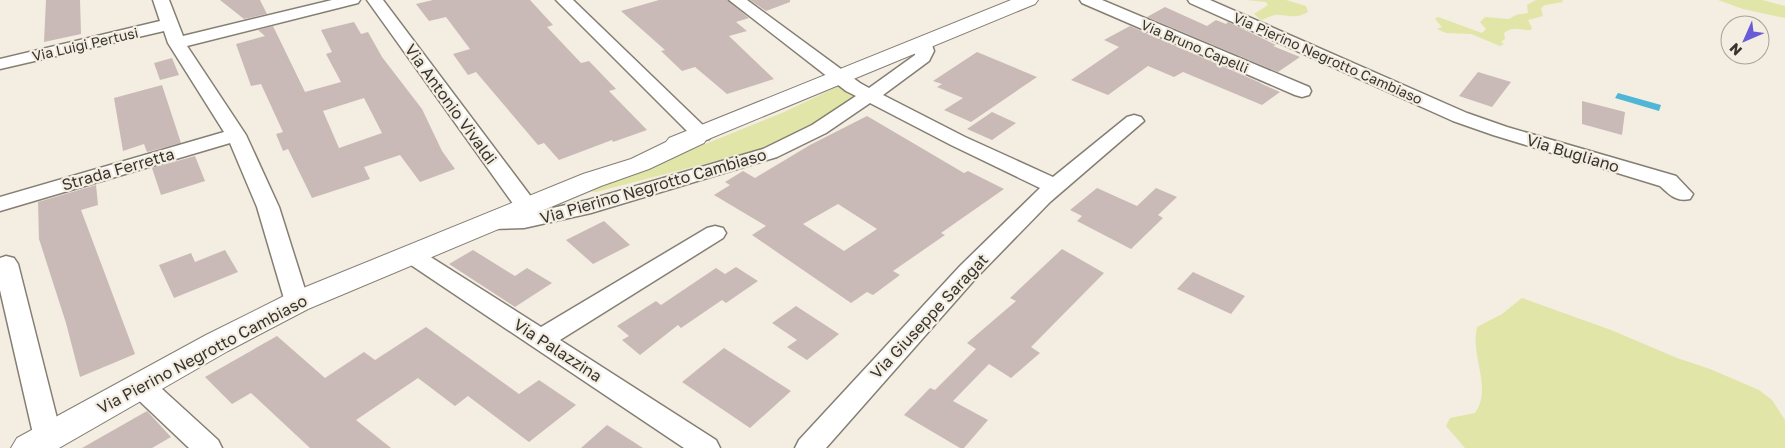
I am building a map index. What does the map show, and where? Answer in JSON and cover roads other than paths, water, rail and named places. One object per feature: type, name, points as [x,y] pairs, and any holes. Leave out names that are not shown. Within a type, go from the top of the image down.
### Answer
[{"type":"street","points":[[162,0],[177,43],[236,135],[268,207],[297,302]]},
{"type":"street","points":[[177,43],[352,0]]},
{"type":"street","name":"Via Antonio Vivaldi","points":[[375,0],[527,207]]},
{"type":"street","points":[[564,0],[698,136]]},
{"type":"street","points":[[737,0],[838,77],[870,96],[1054,186]]},
{"type":"street","name":"Via Pierino Negrotto Cambiaso","points":[[38,443],[217,342],[297,302],[592,180],[647,161],[698,136],[1028,0]]},
{"type":"street","name":"Via Bruno Capelli","points":[[1088,0],[1302,91]]},
{"type":"street","name":"Via Pierino Negrotto Cambiaso","points":[[1196,0],[1460,117]]},
{"type":"street","name":"Via Luigi Pertusi","points":[[0,64],[170,24]]},
{"type":"street","name":"Via Pierino Negrotto Cambiaso","points":[[490,222],[524,221],[581,208],[754,160],[819,130],[870,96],[922,58],[925,51],[924,43]]},
{"type":"street","name":"Via Bugliano","points":[[1460,117],[1668,181],[1682,194]]},
{"type":"street","name":"Via Giuseppe Saragat","points":[[809,448],[968,272],[1054,186],[1134,121]]},
{"type":"street","name":"Strada Ferretta","points":[[0,204],[236,135]]},
{"type":"street","points":[[542,339],[715,234]]},
{"type":"street","name":"Via Palazzina","points":[[410,254],[706,448]]},
{"type":"street","points":[[6,264],[38,443]]},
{"type":"street","points":[[140,385],[208,448]]},
{"type":"water","points":[[1618,93],[1661,105],[1659,111],[1615,98]]}]
